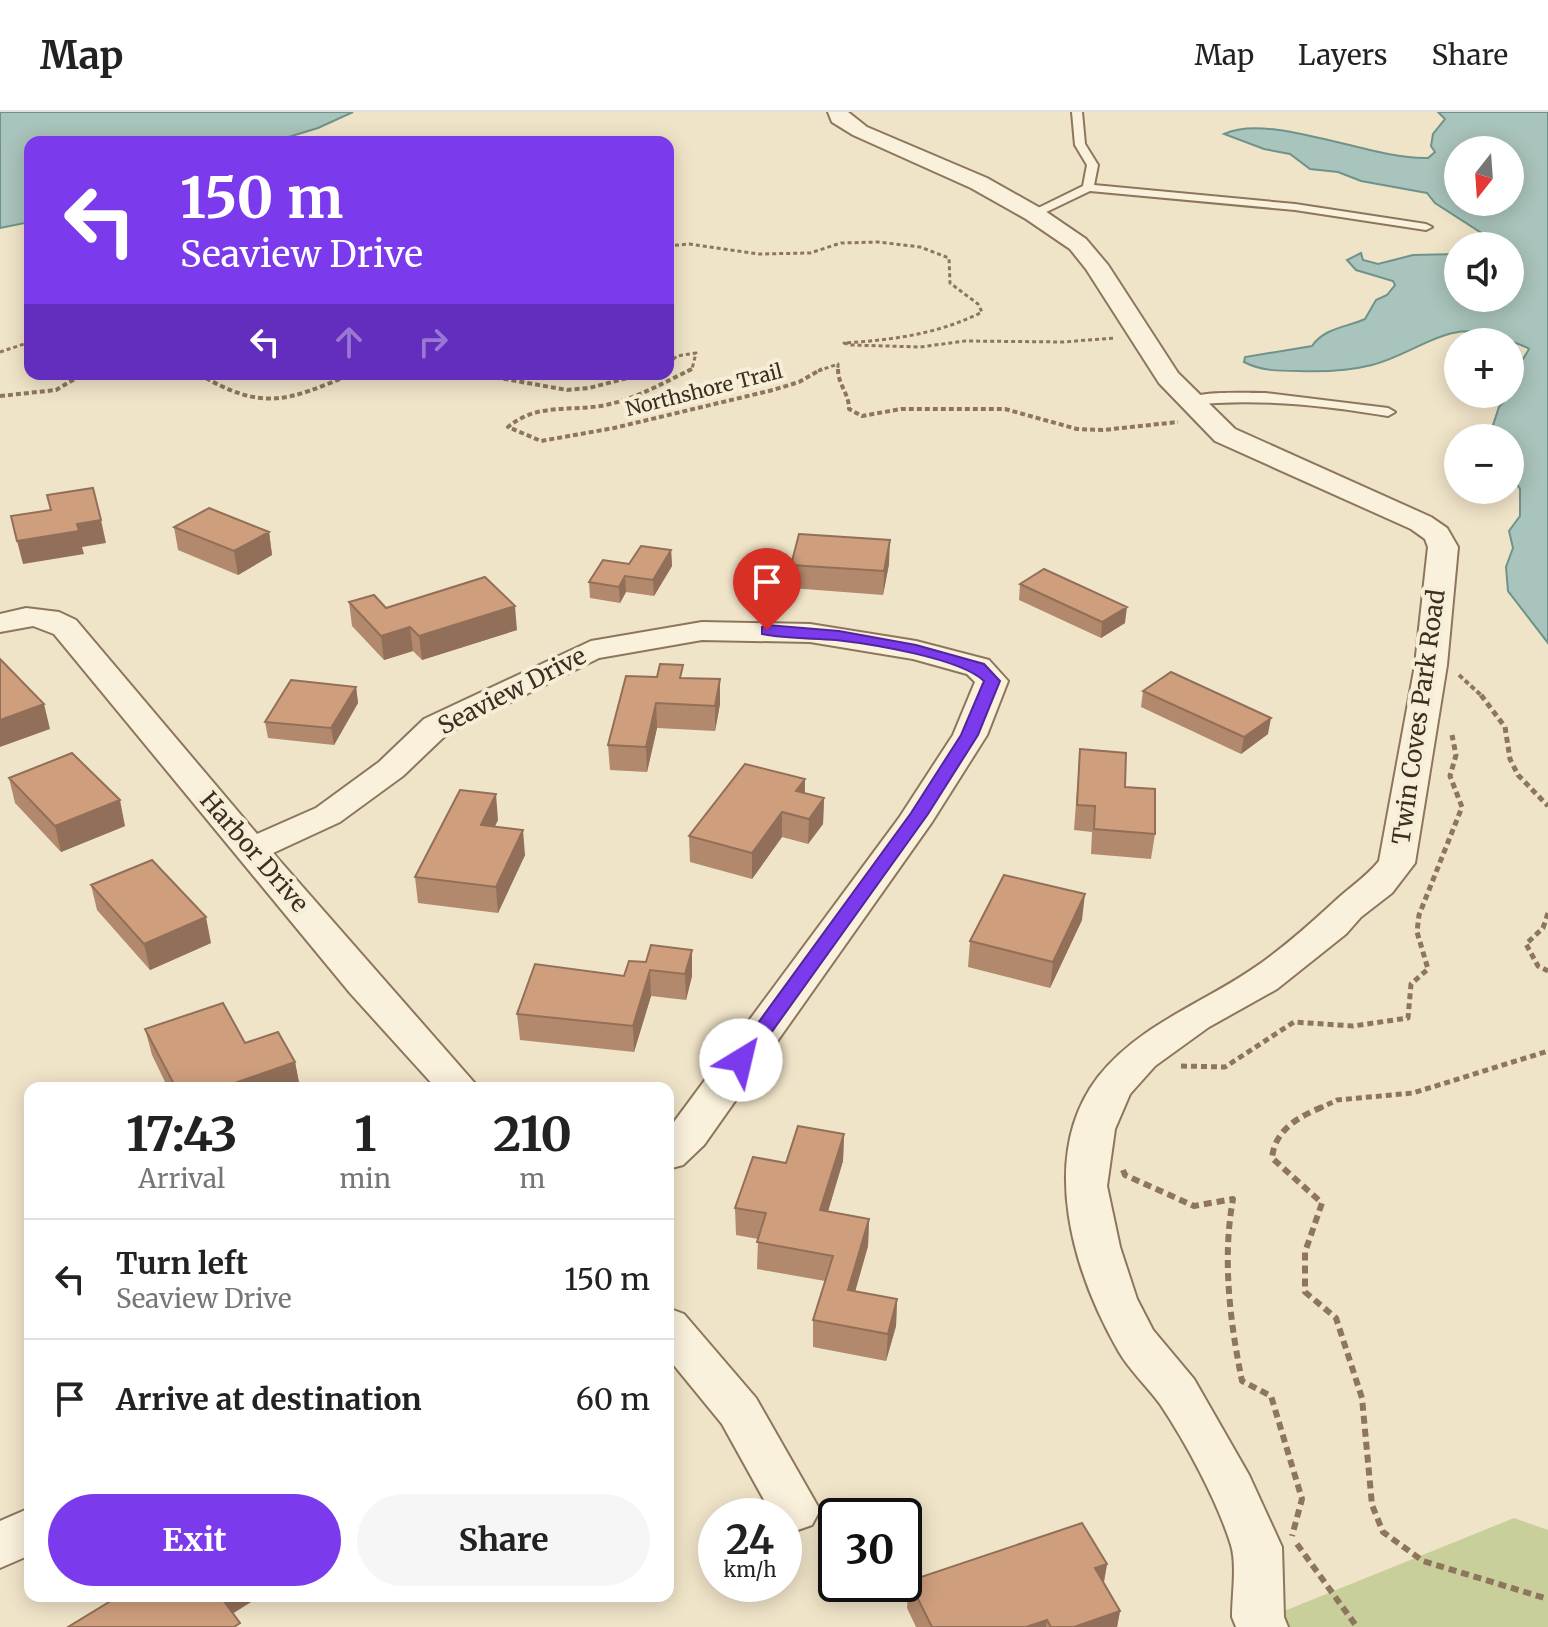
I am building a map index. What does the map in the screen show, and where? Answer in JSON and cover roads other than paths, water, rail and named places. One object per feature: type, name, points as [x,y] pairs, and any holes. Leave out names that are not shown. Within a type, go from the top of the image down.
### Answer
[{"type":"street","name":"Twin Coves Park Road","points":[[838,112],[839,118],[860,131],[979,183],[1034,214],[1078,244],[1096,265],[1168,378],[1225,435],[1421,523],[1437,534],[1443,547],[1425,704],[1397,863],[1379,885],[1348,909],[1333,926],[1263,980],[1195,1018],[1141,1056],[1112,1088],[1094,1129],[1086,1186],[1098,1247],[1115,1299],[1137,1342],[1177,1392],[1225,1475],[1257,1547],[1258,1617],[1262,1627]]},
{"type":"street","name":"Harbor Drive","points":[[0,623],[22,617],[50,616],[65,627],[364,984],[454,1082]]},
{"type":"street","name":"Seaview Drive","points":[[250,850],[328,815],[391,769],[436,726],[591,650],[702,631],[810,633],[916,650],[978,667],[992,681],[970,735],[914,822],[689,1135],[674,1149]]},
{"type":"street","points":[[674,1333],[739,1411],[788,1498]]},
{"type":"street","points":[[0,1547],[24,1533]]},
{"type":"lane","points":[[1077,112],[1080,145],[1092,157],[1094,165],[1088,188]]},
{"type":"lane","points":[[1034,214],[1088,188],[1295,207],[1426,227]]},
{"type":"lane","points":[[1197,409],[1229,396],[1280,396],[1388,412]]},
{"type":"water","points":[[0,112],[353,112],[292,136],[24,136],[24,223],[0,228]]},
{"type":"water","points":[[1438,112],[1548,112],[1548,643],[1508,591],[1506,567],[1513,548],[1509,531],[1520,516],[1520,504],[1524,504],[1524,424],[1493,424],[1499,408],[1524,408],[1524,357],[1529,349],[1524,346],[1524,328],[1444,328],[1444,336],[1389,359],[1354,369],[1277,371],[1244,362],[1245,357],[1312,346],[1323,335],[1365,319],[1376,300],[1387,295],[1395,285],[1393,281],[1356,270],[1347,260],[1361,253],[1363,260],[1378,264],[1413,255],[1444,254],[1444,312],[1524,312],[1524,232],[1480,232],[1455,216],[1524,216],[1524,136],[1444,136],[1444,209],[1427,193],[1361,181],[1338,172],[1310,169],[1290,154],[1264,149],[1224,134],[1244,129],[1294,132],[1379,152],[1428,158],[1435,152],[1431,146],[1433,134],[1445,119]]}]
